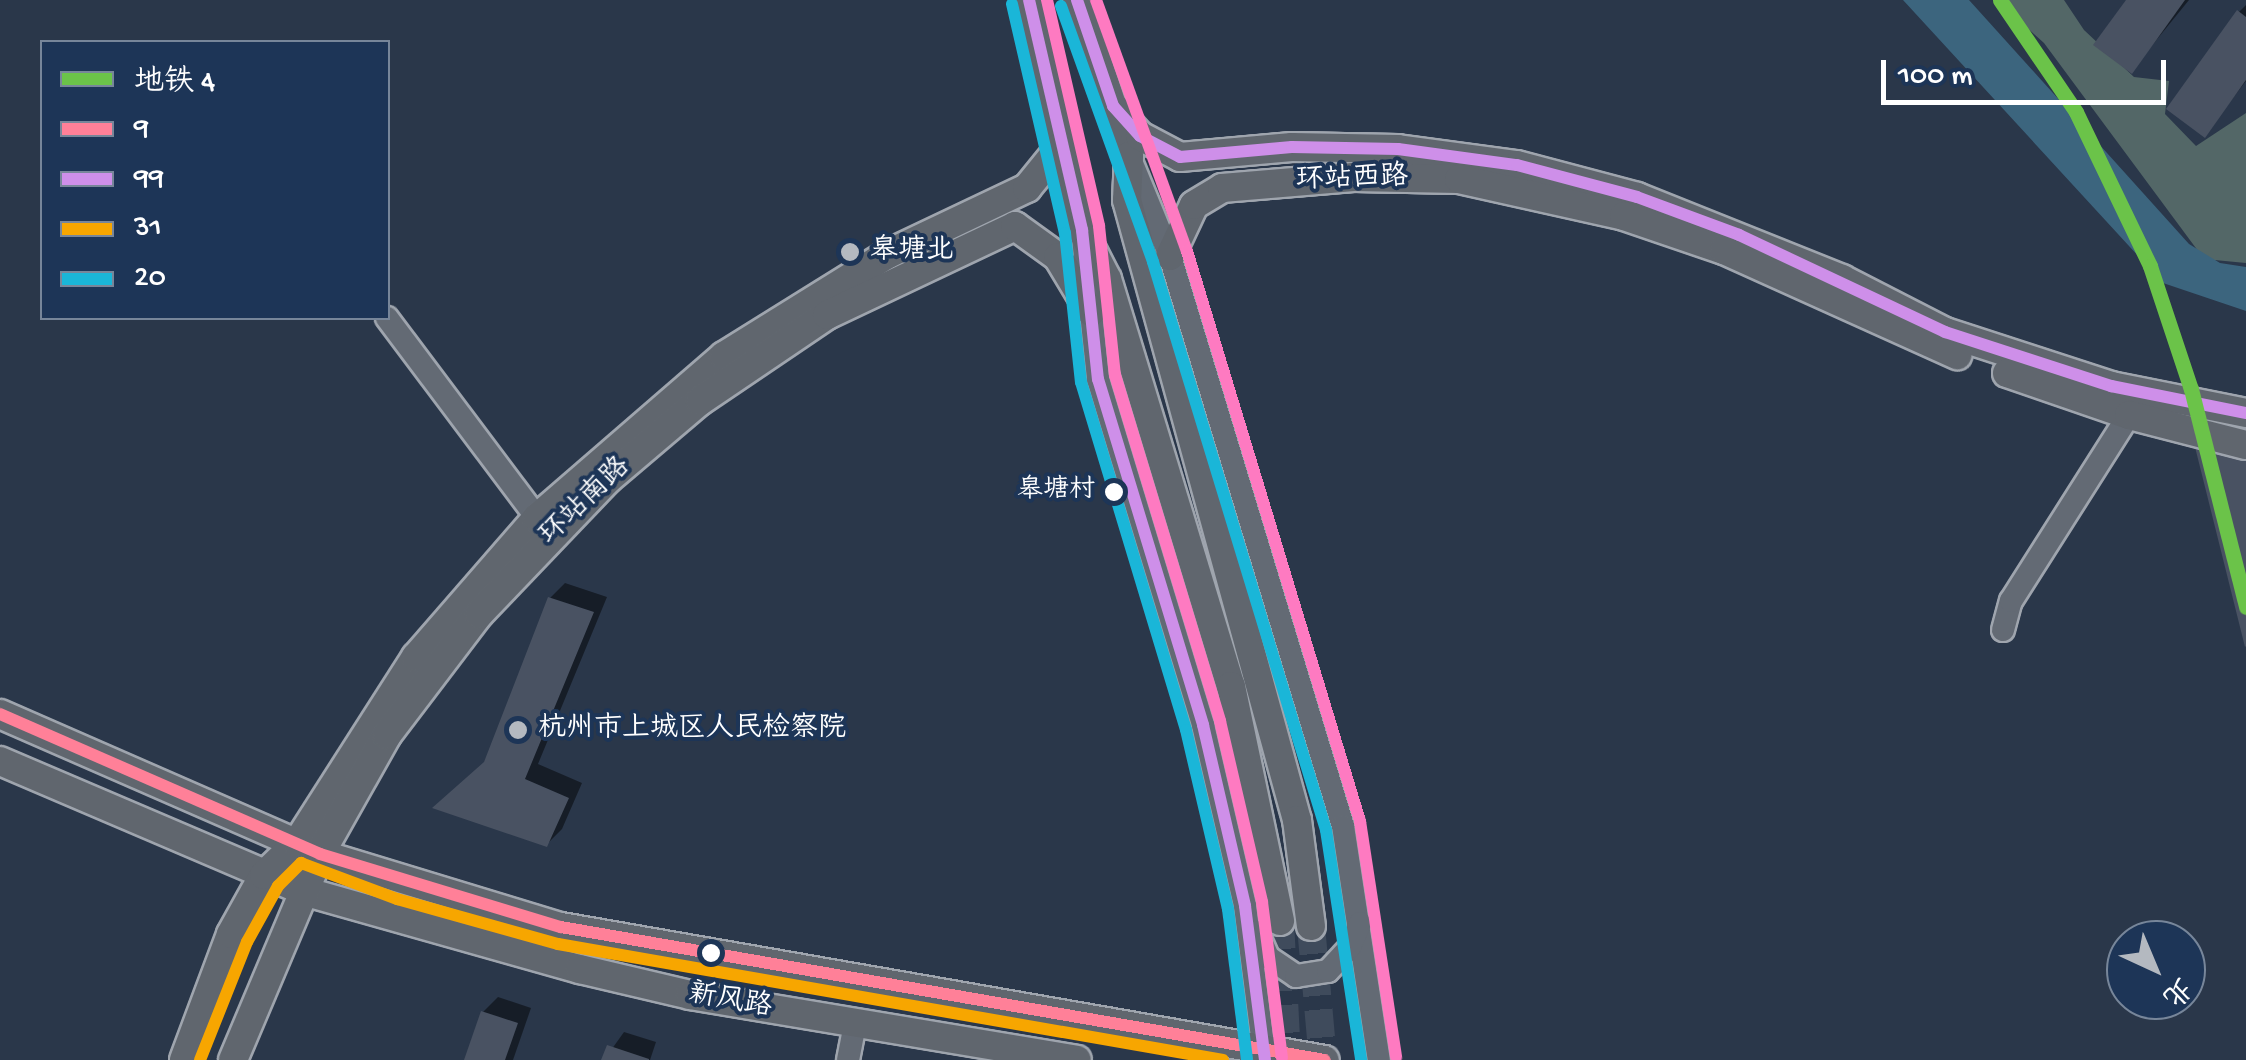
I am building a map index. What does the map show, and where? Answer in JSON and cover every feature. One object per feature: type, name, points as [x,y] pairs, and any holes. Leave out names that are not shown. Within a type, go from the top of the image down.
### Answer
[{"type":"main road","points":[[1029,0],[1082,230],[1107,279],[1230,686],[1280,921]]},
{"type":"main road","points":[[1077,0],[1129,156],[1127,200],[1297,820],[1311,926]]},
{"type":"main road","name":"环站西路","points":[[1113,106],[1140,136],[1180,157],[1292,147],[1398,149],[1517,165],[1638,196],[1842,280],[1945,332],[2111,386],[2246,413]]},
{"type":"main road","name":"环站南路","points":[[236,1060],[307,892],[308,849],[339,768],[416,657],[537,518],[724,356],[888,254],[1027,188],[1062,145]]},
{"type":"main road","name":"环站西路","points":[[1170,256],[1194,205],[1222,188],[1354,177],[1459,178],[1624,216],[1724,250],[1917,340],[2129,415],[2246,445]]},
{"type":"main road","name":"环站南路","points":[[183,1060],[194,1025],[264,875],[308,849],[478,614],[582,503],[700,401],[870,290],[1015,226],[1058,257],[1091,312]]},
{"type":"main road","name":"新风路","points":[[0,714],[308,849],[561,927],[1265,1053],[1325,1060]]},
{"type":"main road","name":"新风路","points":[[0,760],[307,892],[598,973],[855,1024],[1077,1060]]},
{"type":"street","points":[[1129,156],[1170,256],[1342,826],[1361,922],[1380,1060]]},
{"type":"street","points":[[1082,230],[1098,379],[1204,725],[1245,906],[1265,1053]]},
{"type":"street","points":[[388,320],[537,518]]},
{"type":"street","points":[[2003,630],[2012,601],[2129,415]]},
{"type":"street","points":[[1245,906],[1268,957],[1296,976],[1328,971],[1350,947],[1361,922]]},
{"type":"street","points":[[848,1060],[855,1024]]},
{"type":"shaded area","points":[[1996,0],[2064,0],[2084,30],[2134,77],[2169,81],[2165,114],[2196,146],[2246,113],[2246,263],[2204,259],[2044,43]]},
{"type":"water","points":[[1903,0],[1969,0],[2189,244],[2220,263],[2246,267],[2246,311],[2163,283]]},
{"type":"building","points":[[2126,0],[2185,0],[2132,74],[2093,45]]},
{"type":"building","points":[[2237,10],[2246,17],[2246,80],[2205,138],[2166,109]]},
{"type":"building","points":[[2246,420],[2246,646],[2245,647],[2192,435]]},
{"type":"building","points":[[548,597],[594,612],[525,779],[569,798],[547,847],[432,808],[484,762]]},
{"type":"building","points":[[481,1011],[518,1023],[505,1060],[464,1060]]},
{"type":"building","points":[[607,1045],[649,1059],[649,1060],[601,1060]]},
{"type":"tunnel","points":[[1280,921],[1287,1060]]},
{"type":"tunnel","points":[[1311,926],[1323,1060]]},
{"type":"metro line","name":"4","points":[[2000,0],[2076,112],[2150,266],[2191,389],[2246,607]]},
{"type":"transit line","name":"99","points":[[1029,0],[1082,230],[1098,379],[1203,725],[1245,906],[1265,1060]]},
{"type":"transit line","points":[[1047,0],[1099,226],[1115,375],[1220,721],[1262,902],[1282,1058]]},
{"type":"transit line","name":"99","points":[[1077,0],[1113,106],[1140,136],[1180,157],[1292,147],[1398,149],[1517,165],[1637,197],[1739,235],[1945,332],[2111,386],[2246,413]]},
{"type":"transit line","points":[[1096,0],[1187,251],[1360,821],[1396,1057]]},
{"type":"transit line","name":"20","points":[[1012,4],[1065,233],[1081,382],[1186,730],[1228,909],[1247,1060]]},
{"type":"transit line","name":"20","points":[[1061,6],[1153,262],[1326,830],[1361,1060]]},
{"type":"transit line","name":"9","points":[[0,714],[320,854],[561,927],[1325,1060]]},
{"type":"transit line","name":"31","points":[[200,1060],[247,942],[278,886],[301,863],[397,899],[558,944],[1223,1060]]},
{"type":"place","name":"皋塘北","points":[[850,252]]},
{"type":"place","name":"皋塘村","points":[[1114,492]]},
{"type":"place","name":"杭州市上城区人民检察院","points":[[518,730]]}]
